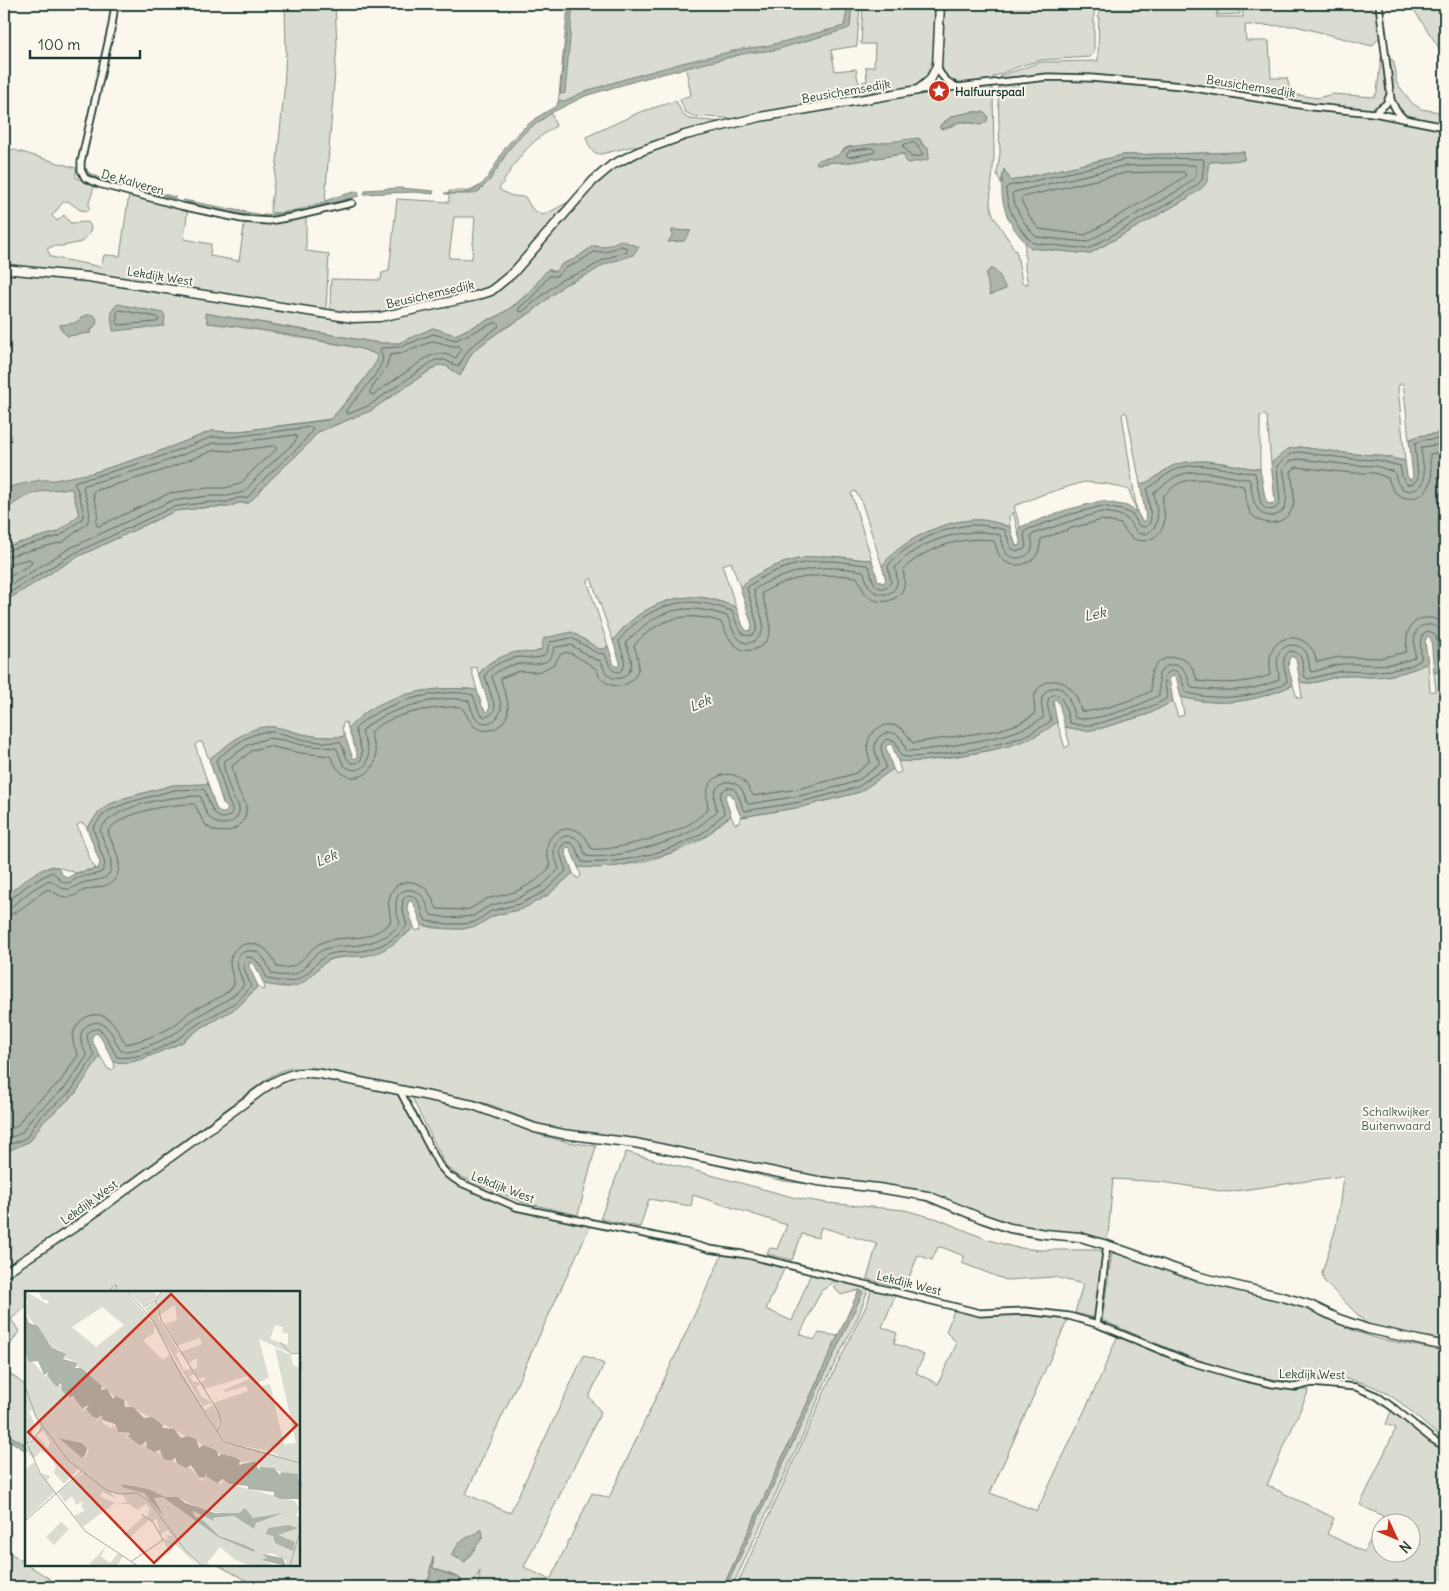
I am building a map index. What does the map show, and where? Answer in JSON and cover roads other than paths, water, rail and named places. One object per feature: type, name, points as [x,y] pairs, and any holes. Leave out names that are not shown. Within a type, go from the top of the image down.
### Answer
[{"type":"street","name":"De Kalveren","points":[[115,4],[81,162],[81,170],[85,178],[142,196],[242,219],[269,221],[352,203]]},
{"type":"street","points":[[940,4],[937,66],[943,79],[958,88]]},
{"type":"street","points":[[1379,4],[1391,100],[1396,110],[1404,119]]},
{"type":"street","points":[[918,90],[930,80],[937,66]]},
{"type":"street","name":"Beusichemsedijk","points":[[311,312],[353,318],[380,318],[491,291],[513,273],[593,181],[612,165],[638,152],[685,135],[760,117],[918,90],[958,88],[1048,77],[1092,78],[1182,86],[1312,107],[1374,113],[1445,127]]},
{"type":"street","points":[[1374,113],[1386,104],[1390,93]]},
{"type":"street","name":"Lekdijk West","points":[[4,269],[88,277],[311,312]]},
{"type":"street","name":"Lekdijk West","points":[[4,1273],[75,1227],[267,1086],[281,1078],[297,1073],[312,1073],[473,1105],[535,1128],[563,1134],[635,1143],[818,1181],[928,1196],[1010,1228],[1080,1237],[1196,1276],[1310,1305],[1339,1319],[1368,1329],[1445,1346]]},
{"type":"street","name":"Lekdijk West","points":[[400,1091],[439,1165],[448,1175],[459,1182],[516,1207],[710,1249],[748,1255],[980,1313],[1024,1311],[1069,1316],[1097,1324],[1187,1361],[1273,1384],[1295,1387],[1312,1383],[1356,1387],[1377,1396],[1432,1440],[1445,1447]]},
{"type":"street","points":[[1097,1324],[1108,1245]]},
{"type":"water","points":[[570,4],[573,4],[565,93],[560,94]]},
{"type":"water","points":[[848,4],[852,4],[850,27],[847,29],[775,50],[747,53],[642,79],[585,96],[553,112],[526,131],[510,148],[490,180],[478,192],[471,194],[444,193],[467,193],[480,186],[489,176],[506,147],[517,135],[536,118],[557,106],[561,100],[564,101],[586,91],[682,63],[742,49],[766,46],[844,26]]},
{"type":"water","points":[[984,112],[988,116],[987,121],[981,125],[963,122],[943,129],[939,127],[952,116]]},
{"type":"water","points":[[919,138],[922,145],[928,147],[929,158],[927,160],[908,163],[904,154],[902,154],[844,163],[816,163],[818,160],[837,156],[848,147]]},
{"type":"water","points":[[1244,152],[1244,160],[1210,162],[1207,181],[1200,190],[1089,254],[1031,248],[1010,222],[1003,202],[1002,181],[1004,169],[1011,181],[1123,155]]},
{"type":"water","points":[[86,168],[89,173],[103,179],[175,197],[175,199],[97,179],[87,173]]},
{"type":"water","points":[[400,188],[434,191],[433,194],[414,192],[364,194],[366,190]]},
{"type":"water","points":[[358,191],[359,196],[310,209],[309,206],[324,203],[339,196]]},
{"type":"water","points":[[183,200],[262,215],[303,209],[303,211],[272,217],[253,216],[212,209]]},
{"type":"water","points":[[672,230],[691,231],[684,241],[668,242],[672,236]]},
{"type":"water","points":[[621,240],[639,247],[633,255],[605,264],[589,274],[564,285],[532,312],[497,333],[471,354],[460,376],[447,366],[438,365],[370,411],[318,432],[249,503],[238,503],[229,507],[175,511],[75,558],[4,602],[4,547],[58,532],[79,515],[72,489],[36,493],[21,499],[4,511],[4,488],[40,480],[54,480],[92,473],[152,454],[212,431],[232,432],[328,420],[333,417],[356,391],[377,361],[377,355],[350,346],[208,323],[205,313],[379,343],[399,343],[433,328],[455,335],[495,318],[515,305],[529,293],[548,269],[555,272],[562,264],[575,259],[593,246],[604,247]]},
{"type":"water","points":[[990,269],[993,269],[1000,276],[1006,289],[990,295],[986,274]]},
{"type":"water","points":[[118,304],[163,313],[165,316],[164,326],[113,331],[112,313]]},
{"type":"water","points":[[86,315],[94,315],[97,319],[91,333],[67,336],[62,331],[60,325],[75,323]]},
{"type":"water","name":"Lek","points":[[1445,433],[1445,670],[1434,673],[1431,638],[1427,636],[1425,642],[1428,663],[1414,669],[1385,676],[1343,676],[1316,682],[1300,682],[1296,659],[1291,656],[1288,666],[1293,685],[1252,699],[1210,702],[1181,697],[1177,680],[1174,676],[1169,678],[1173,701],[1149,714],[1102,728],[1086,731],[1065,727],[1059,703],[1055,699],[1053,701],[1057,722],[1034,737],[1009,746],[935,759],[898,761],[892,745],[889,744],[886,748],[893,769],[860,792],[802,807],[741,817],[732,795],[728,793],[725,797],[731,816],[706,836],[670,853],[619,866],[597,868],[578,867],[568,847],[565,851],[573,873],[548,895],[522,909],[493,916],[477,926],[449,929],[422,925],[414,904],[409,900],[407,907],[414,927],[397,941],[385,949],[365,956],[339,957],[329,960],[298,985],[286,987],[264,984],[255,965],[249,962],[249,967],[258,986],[238,1007],[199,1029],[181,1043],[145,1058],[128,1063],[114,1062],[101,1038],[97,1033],[94,1034],[91,1039],[100,1056],[75,1094],[42,1123],[30,1141],[4,1151],[4,898],[22,882],[43,869],[58,867],[67,878],[76,873],[98,869],[100,863],[87,828],[98,813],[108,805],[125,798],[173,785],[208,784],[216,808],[221,813],[225,813],[228,809],[223,803],[209,759],[232,741],[251,730],[269,727],[313,736],[345,736],[354,759],[357,757],[357,753],[348,728],[369,710],[393,698],[407,694],[421,691],[464,689],[477,690],[486,712],[490,708],[479,674],[491,663],[506,655],[541,650],[544,638],[572,632],[599,649],[604,649],[608,646],[614,665],[618,667],[620,662],[613,641],[621,631],[650,608],[685,597],[708,598],[736,607],[743,626],[747,631],[751,630],[752,625],[740,587],[769,568],[780,564],[803,558],[826,556],[872,560],[878,581],[883,583],[886,580],[882,566],[899,548],[935,528],[961,521],[978,520],[1010,527],[1016,546],[1021,545],[1020,527],[1066,510],[1101,501],[1127,506],[1137,512],[1143,523],[1146,517],[1140,484],[1151,481],[1173,466],[1188,462],[1209,462],[1260,469],[1265,498],[1268,504],[1274,503],[1271,463],[1288,449],[1299,447],[1377,455],[1405,461],[1407,476],[1410,480],[1413,477],[1409,440],[1418,436]]},
{"type":"water","points":[[859,1290],[863,1292],[726,1587],[723,1587]]},
{"type":"water","points":[[4,1432],[24,1444],[25,1442],[25,1450],[4,1437]]},
{"type":"water","points":[[482,1529],[483,1537],[465,1562],[451,1555],[460,1542]]},
{"type":"water","points":[[433,1557],[433,1568],[461,1579],[462,1587],[424,1587],[431,1574],[429,1574]]},
{"type":"place","name":"Halfuurspaal","points":[[939,91]]},
{"type":"park label","name":"Schalkwijker Buitenwaard","points":[[1396,1118]]}]
